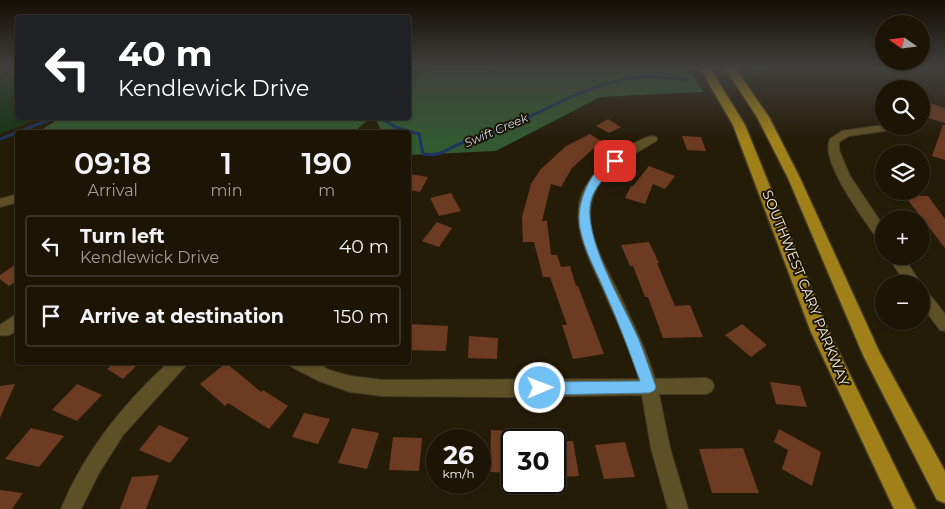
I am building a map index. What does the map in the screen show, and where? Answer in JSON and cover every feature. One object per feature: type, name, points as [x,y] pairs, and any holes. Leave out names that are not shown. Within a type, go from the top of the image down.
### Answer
[{"type":"main road","name":"SOUTHWEST CARY PARKWAY","points":[[719,92],[739,125],[820,332],[905,509]]},
{"type":"main road","points":[[746,92],[763,117],[794,178],[872,355],[945,492]]},
{"type":"street","points":[[875,129],[846,133],[834,141],[832,148],[838,165],[875,224]]},
{"type":"street","points":[[652,139],[615,161],[602,172],[590,191],[584,210],[585,227],[594,254],[633,342],[649,387],[656,430],[678,509]]},
{"type":"street","points":[[0,203],[15,199]]},
{"type":"street","points":[[930,306],[945,325]]},
{"type":"street","points":[[5,330],[15,322]]},
{"type":"street","points":[[70,509],[99,453],[121,423],[147,393],[178,365]]},
{"type":"street","points":[[304,365],[325,376],[350,384],[382,388],[706,386]]},
{"type":"green space","points":[[0,92],[15,92],[15,120],[34,120],[0,134]]},
{"type":"green space","points":[[411,92],[703,92],[600,97],[496,151],[411,155],[411,130],[381,130],[376,120],[411,120]]},
{"type":"green space","points":[[57,120],[368,120],[356,130],[41,130]]},
{"type":"building","points":[[930,103],[945,108],[945,123],[930,118]]},
{"type":"building","points":[[608,119],[621,127],[609,133],[596,126]]},
{"type":"building","points":[[943,125],[945,125],[945,160],[932,156]]},
{"type":"building","points":[[590,134],[604,143],[593,149],[572,168],[561,187],[551,184],[542,221],[547,221],[551,255],[557,255],[561,267],[570,266],[576,286],[578,286],[604,354],[573,359],[562,325],[567,325],[550,277],[543,277],[534,242],[523,242],[522,217],[531,184],[540,170],[566,146]]},
{"type":"building","points":[[682,136],[701,137],[706,151],[687,150]]},
{"type":"building","points":[[649,166],[675,176],[665,189],[653,184],[645,204],[625,198],[631,186]]},
{"type":"building","points":[[411,174],[428,177],[420,192],[411,190]]},
{"type":"building","points":[[451,193],[461,211],[439,216],[430,198]]},
{"type":"building","points":[[930,199],[945,219],[945,248],[930,229],[930,210],[916,210],[908,200]]},
{"type":"building","points":[[437,222],[452,228],[439,247],[422,241]]},
{"type":"building","points":[[649,242],[675,306],[690,305],[703,337],[663,338],[648,297],[645,297],[633,266],[630,266],[621,245]]},
{"type":"building","points":[[15,265],[15,282],[9,286],[0,279],[0,275]]},
{"type":"building","points":[[411,324],[448,326],[446,351],[411,350]]},
{"type":"building","points":[[742,324],[767,345],[751,357],[725,335]]},
{"type":"building","points":[[469,336],[498,338],[497,359],[468,358]]},
{"type":"building","points":[[112,365],[137,365],[123,379],[107,369]]},
{"type":"building","points":[[224,365],[228,365],[261,392],[263,390],[288,406],[269,429],[228,403],[225,406],[200,384]]},
{"type":"building","points":[[770,382],[800,386],[807,407],[776,404]]},
{"type":"building","points":[[15,384],[0,418],[0,386]]},
{"type":"building","points":[[77,384],[102,395],[77,421],[52,410]]},
{"type":"building","points":[[304,413],[330,419],[318,444],[292,437]]},
{"type":"building","points":[[159,425],[189,438],[170,463],[139,450]]},
{"type":"building","points":[[31,428],[64,436],[39,467],[5,459]]},
{"type":"building","points":[[352,428],[379,433],[367,469],[338,463]]},
{"type":"building","points":[[779,429],[821,452],[812,486],[782,469],[788,450],[774,442]]},
{"type":"building","points":[[491,430],[501,430],[501,472],[491,472]]},
{"type":"building","points":[[393,437],[422,438],[419,471],[389,470]]},
{"type":"building","points":[[566,441],[573,441],[579,476],[566,477]]},
{"type":"building","points":[[625,442],[635,477],[604,479],[595,445]]},
{"type":"building","points":[[743,448],[759,493],[712,493],[699,449]]},
{"type":"building","points":[[159,475],[146,509],[120,509],[132,477]]},
{"type":"building","points":[[0,490],[23,493],[12,509],[0,509]]},
{"type":"waterway","name":"Swift Creek","points":[[411,132],[419,134],[423,154],[435,154],[456,145],[490,135],[584,92]]},
{"type":"waterway","name":"Swift Creek","points":[[23,130],[49,120]]},
{"type":"waterway","name":"Swift Creek","points":[[384,120],[395,127],[405,130]]},
{"type":"waterway","name":"Swift Creek","points":[[0,139],[15,133]]},
{"type":"route","points":[[540,388],[649,387],[633,342],[594,254],[585,227],[584,210],[587,196],[598,176],[615,161]]}]
